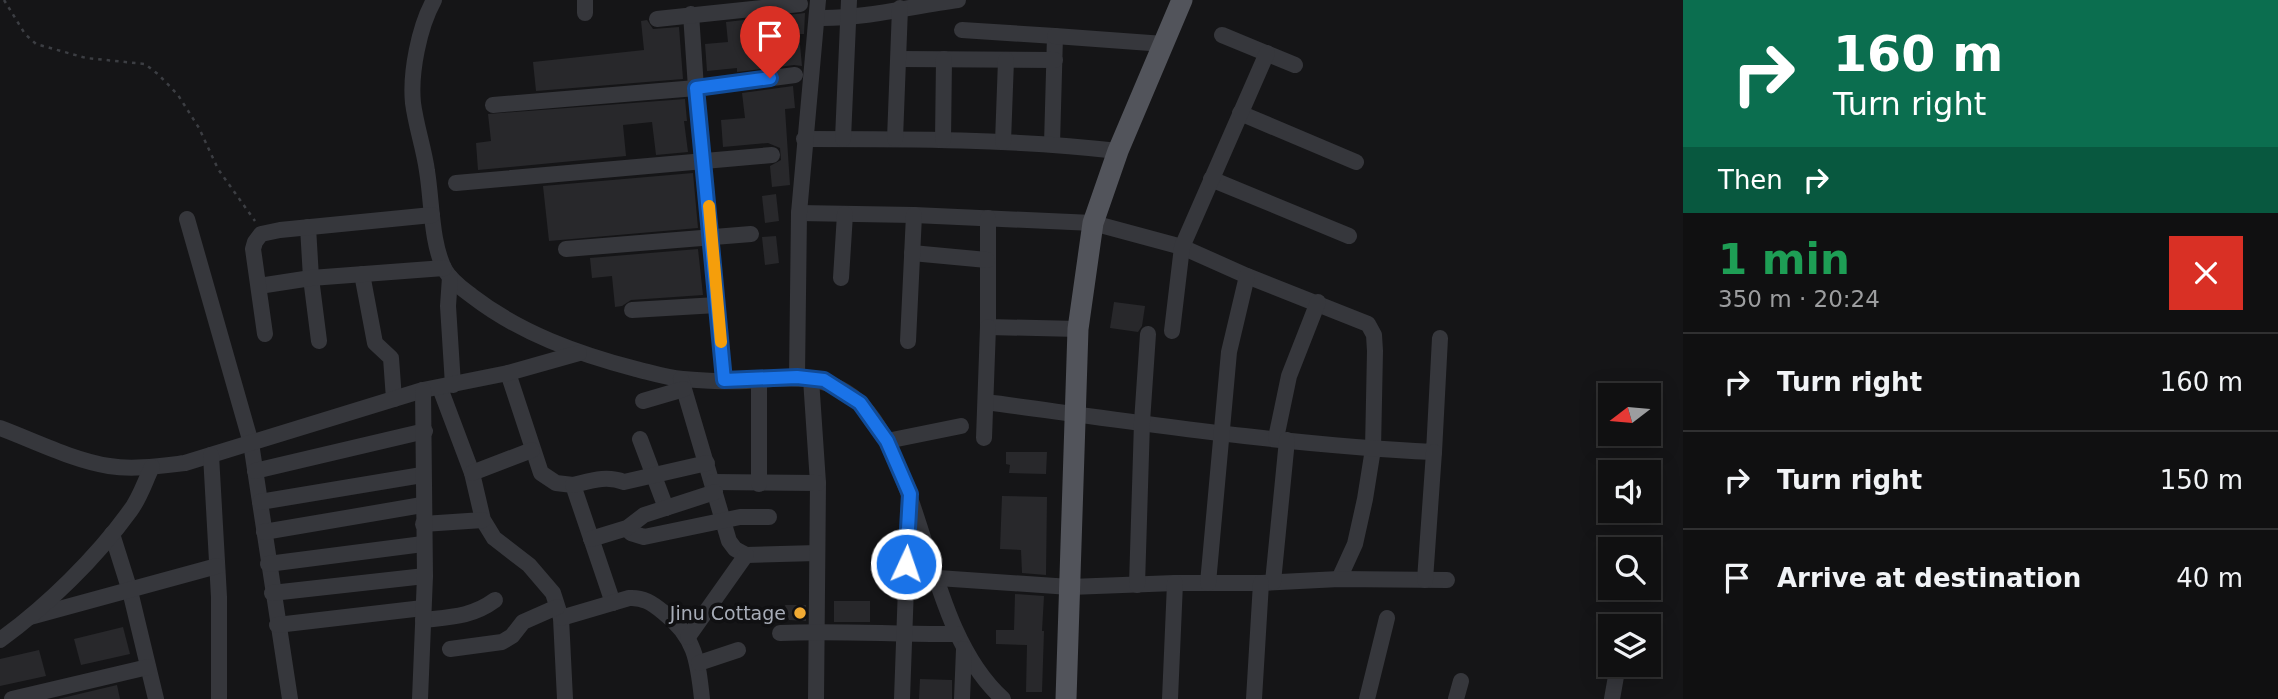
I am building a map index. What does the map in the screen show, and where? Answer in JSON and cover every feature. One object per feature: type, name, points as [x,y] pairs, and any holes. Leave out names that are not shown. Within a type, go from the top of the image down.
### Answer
[{"type":"main road","points":[[1066,699],[1078,329],[1093,223],[1118,151],[1182,0]]},
{"type":"street","points":[[433,0],[424,20],[413,87],[417,123],[428,172],[432,215],[447,273],[447,386],[483,520],[494,538],[530,565],[553,593],[559,613],[565,699]]},
{"type":"street","points":[[816,699],[818,483],[804,378],[799,213],[804,139],[812,92],[818,0]]},
{"type":"street","points":[[843,139],[849,0]]},
{"type":"street","points":[[818,18],[848,18],[958,0]]},
{"type":"street","points":[[657,19],[800,4]]},
{"type":"street","points":[[895,139],[900,8]]},
{"type":"street","points":[[691,14],[724,380]]},
{"type":"street","points":[[962,30],[1164,44]]},
{"type":"street","points":[[1222,35],[1295,65]]},
{"type":"street","points":[[1052,144],[1055,36]]},
{"type":"street","points":[[1172,331],[1182,247],[1267,53]]},
{"type":"street","points":[[900,59],[1055,60]]},
{"type":"street","points":[[943,140],[944,59]]},
{"type":"street","points":[[1003,142],[1006,60]]},
{"type":"street","points":[[492,105],[696,88],[794,75]]},
{"type":"street","points":[[1240,113],[1356,162]]},
{"type":"street","points":[[804,139],[1003,142],[1118,151]]},
{"type":"street","points":[[456,183],[772,155]]},
{"type":"street","points":[[1211,179],[1349,236]]},
{"type":"street","points":[[799,213],[1093,223],[1182,247],[1368,324],[1374,335],[1373,449],[1355,544],[1339,579]]},
{"type":"street","points":[[841,278],[845,214]]},
{"type":"street","points":[[265,334],[253,249],[261,234],[432,215]]},
{"type":"street","points":[[908,341],[914,215]]},
{"type":"street","points":[[984,438],[988,218]]},
{"type":"street","points":[[187,219],[251,443],[290,699]]},
{"type":"street","points":[[308,227],[319,341]]},
{"type":"street","points":[[566,249],[751,234]]},
{"type":"street","points":[[912,253],[986,260]]},
{"type":"street","points":[[259,286],[362,274],[447,273],[488,308],[509,321],[579,353],[682,384]]},
{"type":"street","points":[[362,274],[375,343],[391,358],[394,399]]},
{"type":"street","points":[[1208,583],[1229,352],[1247,276]]},
{"type":"street","points":[[1254,699],[1289,376],[1318,302]]},
{"type":"street","points":[[632,310],[717,306]]},
{"type":"street","points":[[988,327],[1078,329]]},
{"type":"street","points":[[1137,585],[1142,422],[1148,334]]},
{"type":"street","points":[[1425,580],[1440,338]]},
{"type":"street","points":[[0,428],[84,460],[109,466],[152,467],[185,463],[423,390],[508,373],[579,353]]},
{"type":"street","points":[[508,373],[532,450],[541,473],[547,479],[573,485],[604,478],[624,482],[707,463]]},
{"type":"street","points":[[643,401],[682,384],[804,378],[824,380],[860,403],[887,441],[910,494],[961,641],[987,683],[1003,699]]},
{"type":"street","points":[[758,380],[758,484]]},
{"type":"street","points":[[682,384],[722,521],[735,549],[746,555],[817,553]]},
{"type":"street","points":[[420,699],[425,576],[422,505],[425,431],[423,390]]},
{"type":"street","points":[[986,402],[1220,433],[1373,449],[1434,452]]},
{"type":"street","points":[[887,441],[961,426]]},
{"type":"street","points":[[255,471],[425,431]]},
{"type":"street","points":[[639,439],[666,508]]},
{"type":"street","points":[[472,473],[532,450]]},
{"type":"street","points":[[211,455],[217,566],[219,699]]},
{"type":"street","points":[[0,640],[30,617],[97,552],[132,508],[152,467]]},
{"type":"street","points":[[260,502],[422,475]]},
{"type":"street","points":[[591,539],[627,528],[644,515],[714,487],[818,483]]},
{"type":"street","points":[[573,485],[613,603]]},
{"type":"street","points":[[902,699],[910,494]]},
{"type":"street","points":[[264,532],[422,505]]},
{"type":"street","points":[[627,528],[631,533],[644,537],[740,517],[769,517]]},
{"type":"street","points":[[423,524],[483,520]]},
{"type":"street","points":[[112,534],[130,591],[156,699]]},
{"type":"street","points":[[268,564],[423,544]]},
{"type":"street","points":[[688,637],[746,555]]},
{"type":"street","points":[[30,617],[217,566]]},
{"type":"street","points":[[272,593],[425,576]]},
{"type":"street","points":[[938,579],[1070,587],[1339,579],[1447,580]]},
{"type":"street","points":[[1170,699],[1175,583]]},
{"type":"street","points":[[450,649],[502,642],[523,622],[639,597],[653,603],[678,623],[688,637],[699,663],[702,699]]},
{"type":"street","points":[[277,625],[423,614],[475,613],[495,600]]},
{"type":"street","points":[[1367,699],[1387,618]]},
{"type":"street","points":[[780,633],[903,635],[961,641]]},
{"type":"street","points":[[961,641],[962,699]]},
{"type":"street","points":[[699,663],[738,650]]},
{"type":"street","points":[[12,699],[148,667]]},
{"type":"street","points":[[1612,699],[1616,677]]},
{"type":"street","points":[[1456,699],[1461,681]]},
{"type":"path","points":[[4,0],[25,34],[36,44],[86,58],[145,64],[159,75],[178,95],[218,169],[254,217],[261,234]]},
{"type":"building","points":[[805,13],[804,34],[799,34],[802,66],[737,72],[737,68],[707,71],[705,44],[728,42],[726,22]]},
{"type":"building","points":[[647,20],[653,29],[679,27],[683,79],[536,91],[533,62],[644,50],[641,21]]},
{"type":"building","points":[[793,86],[795,108],[785,109],[790,185],[772,187],[770,166],[781,160],[780,148],[768,143],[723,147],[721,120],[745,118],[742,93]]},
{"type":"building","points":[[685,99],[687,121],[684,121],[688,152],[656,155],[652,122],[623,125],[626,156],[478,170],[476,143],[491,141],[488,114]]},
{"type":"building","points":[[693,173],[698,228],[549,241],[543,186]]},
{"type":"building","points":[[776,194],[779,221],[765,223],[762,196]]},
{"type":"building","points":[[776,236],[779,263],[765,265],[762,237]]},
{"type":"building","points":[[698,249],[703,295],[631,300],[615,307],[612,276],[592,278],[590,258]]},
{"type":"building","points":[[1114,302],[1145,306],[1142,326],[1138,332],[1110,328]]},
{"type":"building","points":[[1006,452],[1047,452],[1046,474],[1009,473],[1010,465],[1006,464]]},
{"type":"building","points":[[1002,496],[1047,497],[1046,575],[1022,573],[1021,550],[1000,549]]},
{"type":"building","points":[[1015,594],[1044,596],[1042,692],[1026,692],[1027,645],[996,644],[996,630],[1014,630]]},
{"type":"building","points":[[834,601],[870,601],[870,622],[834,622]]},
{"type":"building","name":"Jinu Cottage","points":[[785,605],[806,605],[806,621],[789,620]]},
{"type":"building","points":[[123,627],[130,654],[81,665],[74,639]]},
{"type":"building","points":[[39,650],[46,676],[0,686],[0,659]]},
{"type":"building","points":[[920,679],[952,680],[952,699],[919,699]]},
{"type":"building","points":[[117,685],[120,699],[58,699]]},
{"type":"slow traffic","points":[[709,206],[721,342]]},
{"type":"place","name":"Jinu Cottage","points":[[800,613]]},
{"type":"route","points":[[770,78],[696,88],[724,380],[797,377],[824,380],[860,403],[887,441],[910,494],[906,564]]}]
